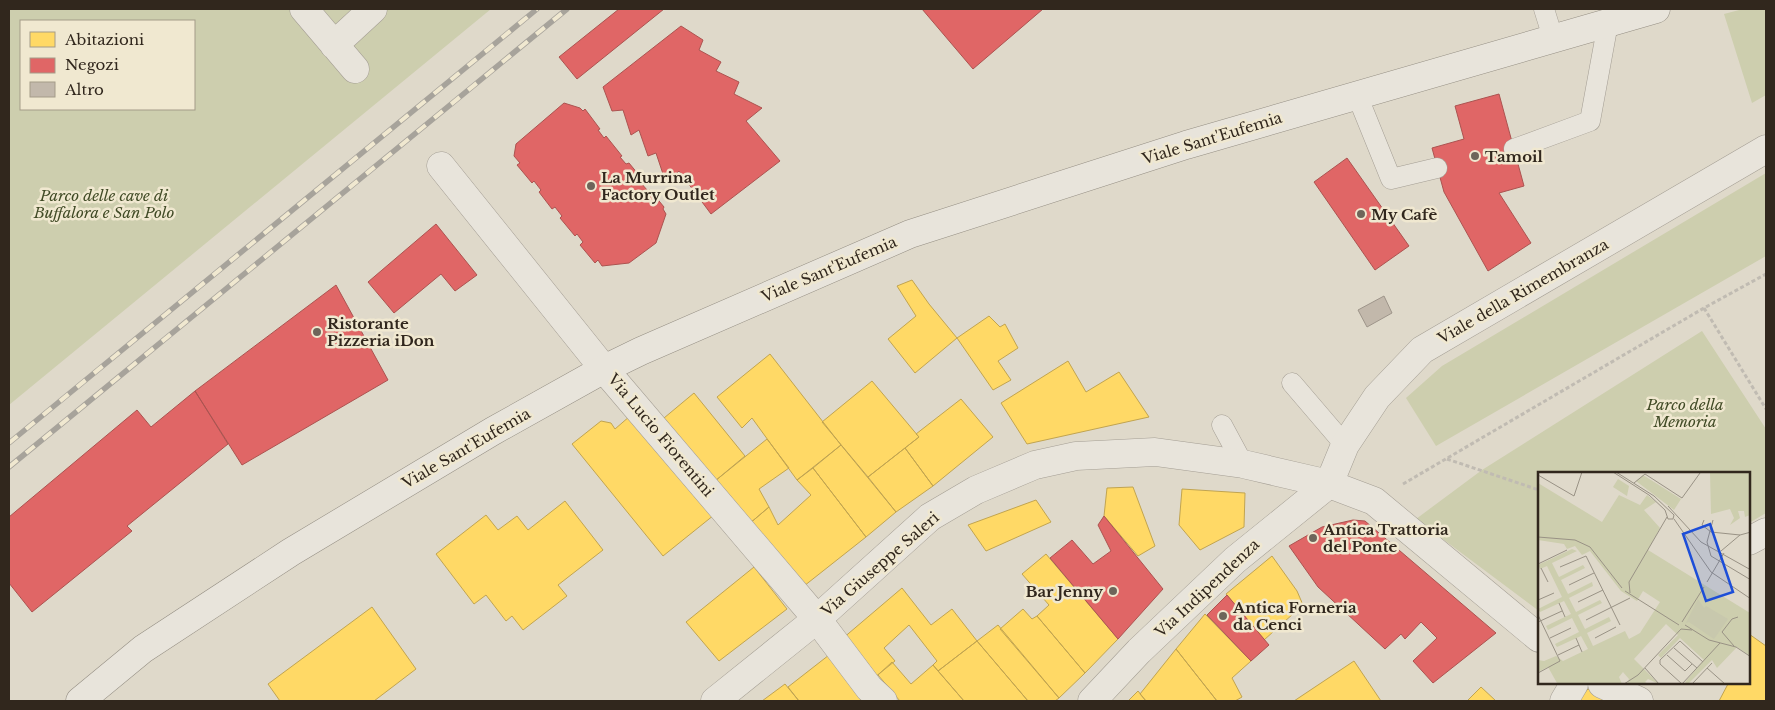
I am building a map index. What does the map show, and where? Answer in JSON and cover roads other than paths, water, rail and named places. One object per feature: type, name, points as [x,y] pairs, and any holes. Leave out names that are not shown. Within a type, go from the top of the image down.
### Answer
[{"type":"street","points":[[304,9],[355,69]]},
{"type":"street","points":[[334,44],[373,9]]},
{"type":"street","name":"Viale Sant'Eufemia","points":[[80,701],[143,649],[291,552],[493,431],[604,369],[641,351],[910,234],[1176,148],[1608,23],[1642,11]]},
{"type":"street","name":"Viale della Rimembranza","points":[[1330,484],[1345,445],[1377,397],[1422,350],[1766,150]]},
{"type":"street","name":"Via Lucio Fiorentini","points":[[441,166],[604,369],[817,619],[869,688],[883,701]]},
{"type":"street","name":"Via Giuseppe Saleri","points":[[715,701],[817,619],[930,517],[976,490],[1035,464],[1076,456],[1155,452],[1243,464],[1330,484],[1374,501],[1538,637]]},
{"type":"street","name":"Via Indipendenza","points":[[1092,701],[1152,638],[1235,560],[1330,484]]},
{"type":"street","points":[[1750,540],[1766,532]]},
{"type":"street","points":[[1564,701],[1573,685]]},
{"type":"street","points":[[1604,685],[1639,701]]},
{"type":"lane","points":[[1544,9],[1553,38]]},
{"type":"lane","points":[[1514,148],[1590,121],[1608,23]]},
{"type":"lane","points":[[1358,95],[1391,179],[1438,168]]},
{"type":"lane","points":[[1292,383],[1345,445]]},
{"type":"lane","points":[[1222,425],[1243,464]]},
{"type":"railway","points":[[9,443],[537,9]]},
{"type":"railway","points":[[9,467],[567,9]]},
{"type":"place","name":"Tamoil","points":[[1475,156]]},
{"type":"place","name":"La Murrina Factory Outlet","points":[[591,186]]},
{"type":"place","name":"My Cafè","points":[[1361,214]]},
{"type":"place","name":"Ristorante Pizzeria iDon","points":[[317,332]]},
{"type":"place","name":"Antica Trattoria del Ponte","points":[[1313,538]]},
{"type":"place","name":"Bar Jenny","points":[[1113,591]]},
{"type":"place","name":"Antica Forneria da Cenci","points":[[1223,616]]},
{"type":"park label","name":"Parco delle cave di Buffalora e San Polo","points":[[104,204]]},
{"type":"park label","name":"Parco della Memoria","points":[[1685,412]]}]
